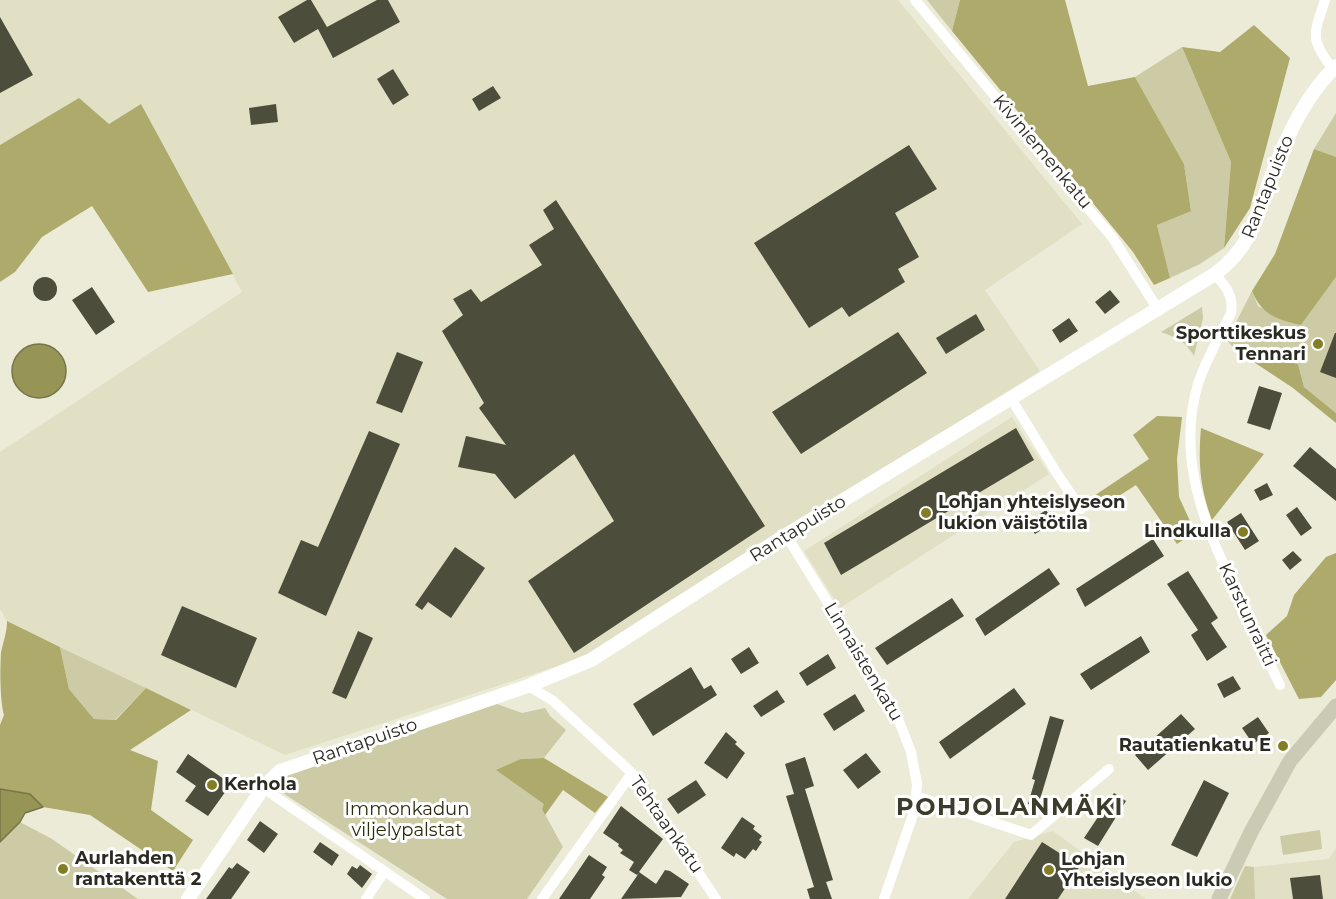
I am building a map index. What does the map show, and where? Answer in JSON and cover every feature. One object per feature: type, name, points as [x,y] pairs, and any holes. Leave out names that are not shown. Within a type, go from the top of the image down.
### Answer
[{"type":"main road","points":[[1219,899],[1251,832],[1290,761],[1336,706]]},
{"type":"street","name":"Kiviniemenkatu","points":[[915,0],[1112,237],[1159,311]]},
{"type":"street","points":[[1325,0],[1314,33],[1320,52],[1335,67]]},
{"type":"street","name":"Rantapuisto","points":[[188,899],[263,788],[280,771],[528,686],[591,660],[786,535],[1159,311],[1233,261],[1246,243],[1257,220],[1275,165],[1302,109],[1335,67]]},
{"type":"street","name":"Karstunraitti","points":[[1215,274],[1227,289],[1233,304],[1198,384],[1192,419],[1192,463],[1197,494],[1212,541],[1280,685]]},
{"type":"street","points":[[1012,400],[1081,509]]},
{"type":"street","name":"Linnaistenkatu","points":[[786,535],[895,711],[911,752],[916,772],[916,796],[908,834],[884,899]]},
{"type":"street","name":"Tehtaankatu","points":[[528,686],[552,700],[632,773],[715,899]]},
{"type":"street","points":[[916,796],[1031,835],[1109,769]]},
{"type":"street","points":[[542,899],[632,773]]},
{"type":"street","points":[[263,788],[425,899]]},
{"type":"street","points":[[366,899],[384,872]]},
{"type":"shaded area","points":[[0,0],[898,0],[1082,224],[985,290],[1040,371],[580,659],[285,755],[7,621],[0,609],[0,452],[242,292],[141,104],[109,124],[79,99],[0,145]]},
{"type":"shaded area","points":[[960,0],[1065,0],[1088,86],[1135,77],[1184,164],[1191,211],[1157,225],[1170,278],[1154,285],[1133,252],[952,31]]},
{"type":"shaded area","points":[[1254,25],[1290,58],[1250,208],[1224,248],[1231,162],[1182,47],[1220,52]]},
{"type":"shaded area","points":[[79,98],[109,124],[141,104],[233,274],[148,292],[92,206],[42,237],[15,272],[0,282],[0,145]]},
{"type":"shaded area","points":[[1314,149],[1336,157],[1336,277],[1301,325],[1284,321],[1265,311],[1252,291],[1275,254]]},
{"type":"shaded area","points":[[39,344],[49,346],[58,352],[64,361],[66,371],[64,381],[58,390],[49,396],[39,398],[29,396],[20,390],[14,381],[12,371],[14,361],[20,352],[29,346]]},
{"type":"shaded area","points":[[1234,349],[1298,364],[1304,387],[1336,413],[1336,423],[1293,388]]},
{"type":"shaded area","points":[[1157,416],[1182,417],[1177,459],[1179,497],[1195,532],[1177,544],[1136,485],[1095,511],[1088,500],[1149,459],[1133,435]]},
{"type":"shaded area","name":"Lohjan yhteislyseon lukion väistötila","points":[[1012,417],[1049,474],[840,608],[804,551]]},
{"type":"shaded area","points":[[1201,428],[1264,454],[1212,520],[1201,475]]},
{"type":"shaded area","points":[[1336,553],[1336,680],[1321,697],[1299,699],[1266,635],[1287,616],[1294,595],[1326,557]]},
{"type":"shaded area","points":[[7,621],[60,647],[69,689],[94,719],[116,720],[146,688],[191,710],[130,750],[158,761],[151,810],[193,840],[173,871],[90,815],[43,807],[30,794],[0,789],[0,725],[4,715],[1,693],[1,653]]},
{"type":"shaded area","points":[[544,758],[608,797],[595,813],[563,790],[545,815],[542,809],[544,804],[496,770],[521,759]]},
{"type":"shaded area","points":[[0,789],[30,794],[43,807],[25,813],[20,822],[0,842]]},
{"type":"shaded area","name":"Lohjan Yhteislyseon lukio","points":[[1053,831],[1146,899],[968,899],[1014,842]]},
{"type":"shaded area","points":[[1336,848],[1336,899],[1255,899],[1254,867],[1329,859]]},
{"type":"green space","points":[[927,0],[960,0],[952,31]]},
{"type":"green space","points":[[1182,47],[1231,162],[1224,248],[1200,264],[1170,278],[1157,225],[1191,210],[1184,164],[1135,77]]},
{"type":"green space","points":[[1336,113],[1336,157],[1314,149]]},
{"type":"green space","points":[[1336,277],[1336,413],[1304,387],[1298,364],[1234,349],[1227,340],[1252,291],[1258,306],[1301,325]]},
{"type":"green space","points":[[1202,307],[1203,318],[1194,356],[1180,341],[1161,332]]},
{"type":"green space","points":[[60,647],[146,688],[115,720],[94,719],[69,689]]},
{"type":"green space","name":"Immonkadun viljelypalstat","points":[[497,704],[522,713],[545,708],[550,716],[566,730],[544,758],[521,759],[545,805],[542,809],[563,847],[527,899],[447,899],[275,788],[281,778],[297,770]]},
{"type":"green space","name":"Aurlahden rantakenttä 2","points":[[20,822],[52,839],[138,899],[0,899],[0,842]]},
{"type":"green space","points":[[1320,830],[1322,849],[1283,855],[1280,836]]},
{"type":"green space","points":[[1245,866],[1254,867],[1255,899],[1230,899]]},
{"type":"building","points":[[307,0],[311,0],[327,27],[377,0],[388,0],[400,22],[333,58],[318,29],[294,43],[278,17]]},
{"type":"building","points":[[0,17],[33,75],[0,93]]},
{"type":"building","points":[[393,69],[409,95],[393,105],[377,79]]},
{"type":"building","points":[[493,86],[501,98],[479,111],[472,99]]},
{"type":"building","points":[[276,104],[278,122],[251,125],[249,108]]},
{"type":"building","points":[[909,145],[937,189],[895,213],[919,257],[898,269],[905,282],[849,317],[842,307],[809,328],[754,243]]},
{"type":"building","points":[[556,200],[765,526],[574,653],[528,581],[614,521],[574,454],[515,499],[495,474],[458,467],[466,436],[506,445],[479,408],[484,403],[442,331],[463,315],[453,299],[471,289],[481,302],[542,265],[529,245],[554,229],[543,210]]},
{"type":"building","points":[[45,277],[50,278],[56,284],[56,294],[50,300],[45,301],[40,300],[34,294],[33,289],[34,284],[40,278]]},
{"type":"building","points":[[92,287],[115,322],[96,335],[72,300]]},
{"type":"building","points":[[1110,290],[1120,302],[1105,314],[1095,302]]},
{"type":"building","points":[[976,314],[985,330],[946,354],[936,338]]},
{"type":"building","points":[[1069,318],[1078,331],[1060,343],[1052,330]]},
{"type":"building","points":[[898,332],[927,373],[801,454],[772,412]]},
{"type":"building","name":"Sporttikeskus Tennari","points":[[1336,333],[1336,378],[1320,372]]},
{"type":"building","points":[[397,352],[423,362],[402,413],[376,403]]},
{"type":"building","points":[[1259,386],[1282,393],[1270,430],[1247,423]]},
{"type":"building","points":[[1016,428],[1034,460],[841,575],[824,543]]},
{"type":"building","points":[[369,431],[400,444],[326,616],[278,593],[301,540],[318,547]]},
{"type":"building","points":[[1310,447],[1336,469],[1336,501],[1293,466]]},
{"type":"building","points":[[1267,483],[1273,495],[1260,501],[1254,490]]},
{"type":"building","points":[[1297,507],[1312,528],[1301,536],[1286,515]]},
{"type":"building","points":[[1046,510],[1054,522],[1035,534],[1027,523]]},
{"type":"building","name":"Lindkulla","points":[[1241,513],[1259,541],[1245,550],[1227,522]]},
{"type":"building","points":[[1153,539],[1164,556],[1085,607],[1076,589]]},
{"type":"building","points":[[455,547],[485,568],[451,618],[428,602],[422,610],[415,605]]},
{"type":"building","points":[[1293,551],[1302,560],[1290,570],[1282,560]]},
{"type":"building","points":[[1049,568],[1060,584],[985,636],[975,619]]},
{"type":"building","points":[[1188,571],[1218,618],[1211,623],[1227,647],[1207,661],[1191,635],[1198,630],[1167,584]]},
{"type":"building","points":[[952,598],[964,616],[887,665],[875,648]]},
{"type":"building","points":[[182,606],[257,638],[236,688],[161,655]]},
{"type":"building","points":[[358,631],[373,638],[346,699],[332,693]]},
{"type":"building","points":[[1141,636],[1150,652],[1091,690],[1080,674]]},
{"type":"building","points":[[749,647],[759,663],[741,674],[731,659]]},
{"type":"building","points":[[828,654],[836,668],[807,686],[799,673]]},
{"type":"building","points":[[691,667],[704,689],[711,685],[717,695],[653,736],[633,704]]},
{"type":"building","points":[[1233,676],[1241,689],[1224,698],[1217,684]]},
{"type":"building","points":[[1014,688],[1026,704],[950,759],[939,742]]},
{"type":"building","points":[[777,690],[785,702],[761,717],[753,706]]},
{"type":"building","points":[[855,694],[865,711],[834,731],[823,714]]},
{"type":"building","points":[[1181,714],[1195,729],[1148,770],[1135,755]]},
{"type":"building","points":[[1050,716],[1064,720],[1038,806],[1028,804],[1035,780],[1032,779]]},
{"type":"building","points":[[1258,717],[1269,733],[1253,744],[1242,728]]},
{"type":"building","points":[[726,732],[745,753],[727,779],[704,763]]},
{"type":"building","points":[[866,753],[881,772],[858,789],[843,770]]},
{"type":"building","name":"Kerhola","points":[[188,754],[231,784],[208,816],[185,801],[196,786],[176,772]]},
{"type":"building","points":[[805,757],[814,786],[805,789],[833,880],[826,882],[832,899],[810,899],[807,889],[814,887],[786,796],[794,794],[785,764]]},
{"type":"building","points":[[696,780],[706,795],[678,814],[667,799]]},
{"type":"building","points":[[1204,780],[1229,793],[1197,857],[1171,845]]},
{"type":"building","points":[[1114,793],[1126,801],[1098,846],[1084,838]]},
{"type":"building","points":[[621,806],[663,839],[639,872],[656,884],[665,870],[670,871],[689,884],[681,897],[621,899],[639,873],[637,875],[629,870],[634,862],[620,853],[623,850],[618,846],[619,844],[603,833]]},
{"type":"building","points":[[742,817],[755,826],[753,829],[762,836],[759,840],[762,842],[756,851],[753,849],[745,859],[736,853],[734,857],[721,848]]},
{"type":"building","points":[[260,821],[278,834],[264,853],[247,840]]},
{"type":"building","points":[[320,842],[339,855],[332,866],[313,852]]},
{"type":"building","points":[[1042,842],[1080,866],[1058,899],[1005,899]]},
{"type":"building","points":[[589,855],[607,867],[602,875],[605,877],[590,899],[559,899]]},
{"type":"building","points":[[237,863],[250,872],[231,899],[206,899],[229,867],[232,869]]},
{"type":"building","points":[[360,865],[372,874],[362,888],[347,874],[352,866],[357,869]]},
{"type":"building","points":[[1320,875],[1323,899],[1293,899],[1290,878]]},
{"type":"place","name":"Sporttikeskus Tennari","points":[[1318,344]]},
{"type":"place","name":"Lohjan yhteislyseon lukion väistötila","points":[[926,513]]},
{"type":"place","name":"Lindkulla","points":[[1243,532]]},
{"type":"place","name":"Rautatienkatu E","points":[[1283,746]]},
{"type":"place","name":"Kerhola","points":[[212,785]]},
{"type":"place","name":"Aurlahden rantakenttä 2","points":[[63,869]]},
{"type":"place","name":"Lohjan Yhteislyseon lukio","points":[[1049,870]]},
{"type":"district","name":"POHJOLANMÄKI","points":[[1010,808]]}]
